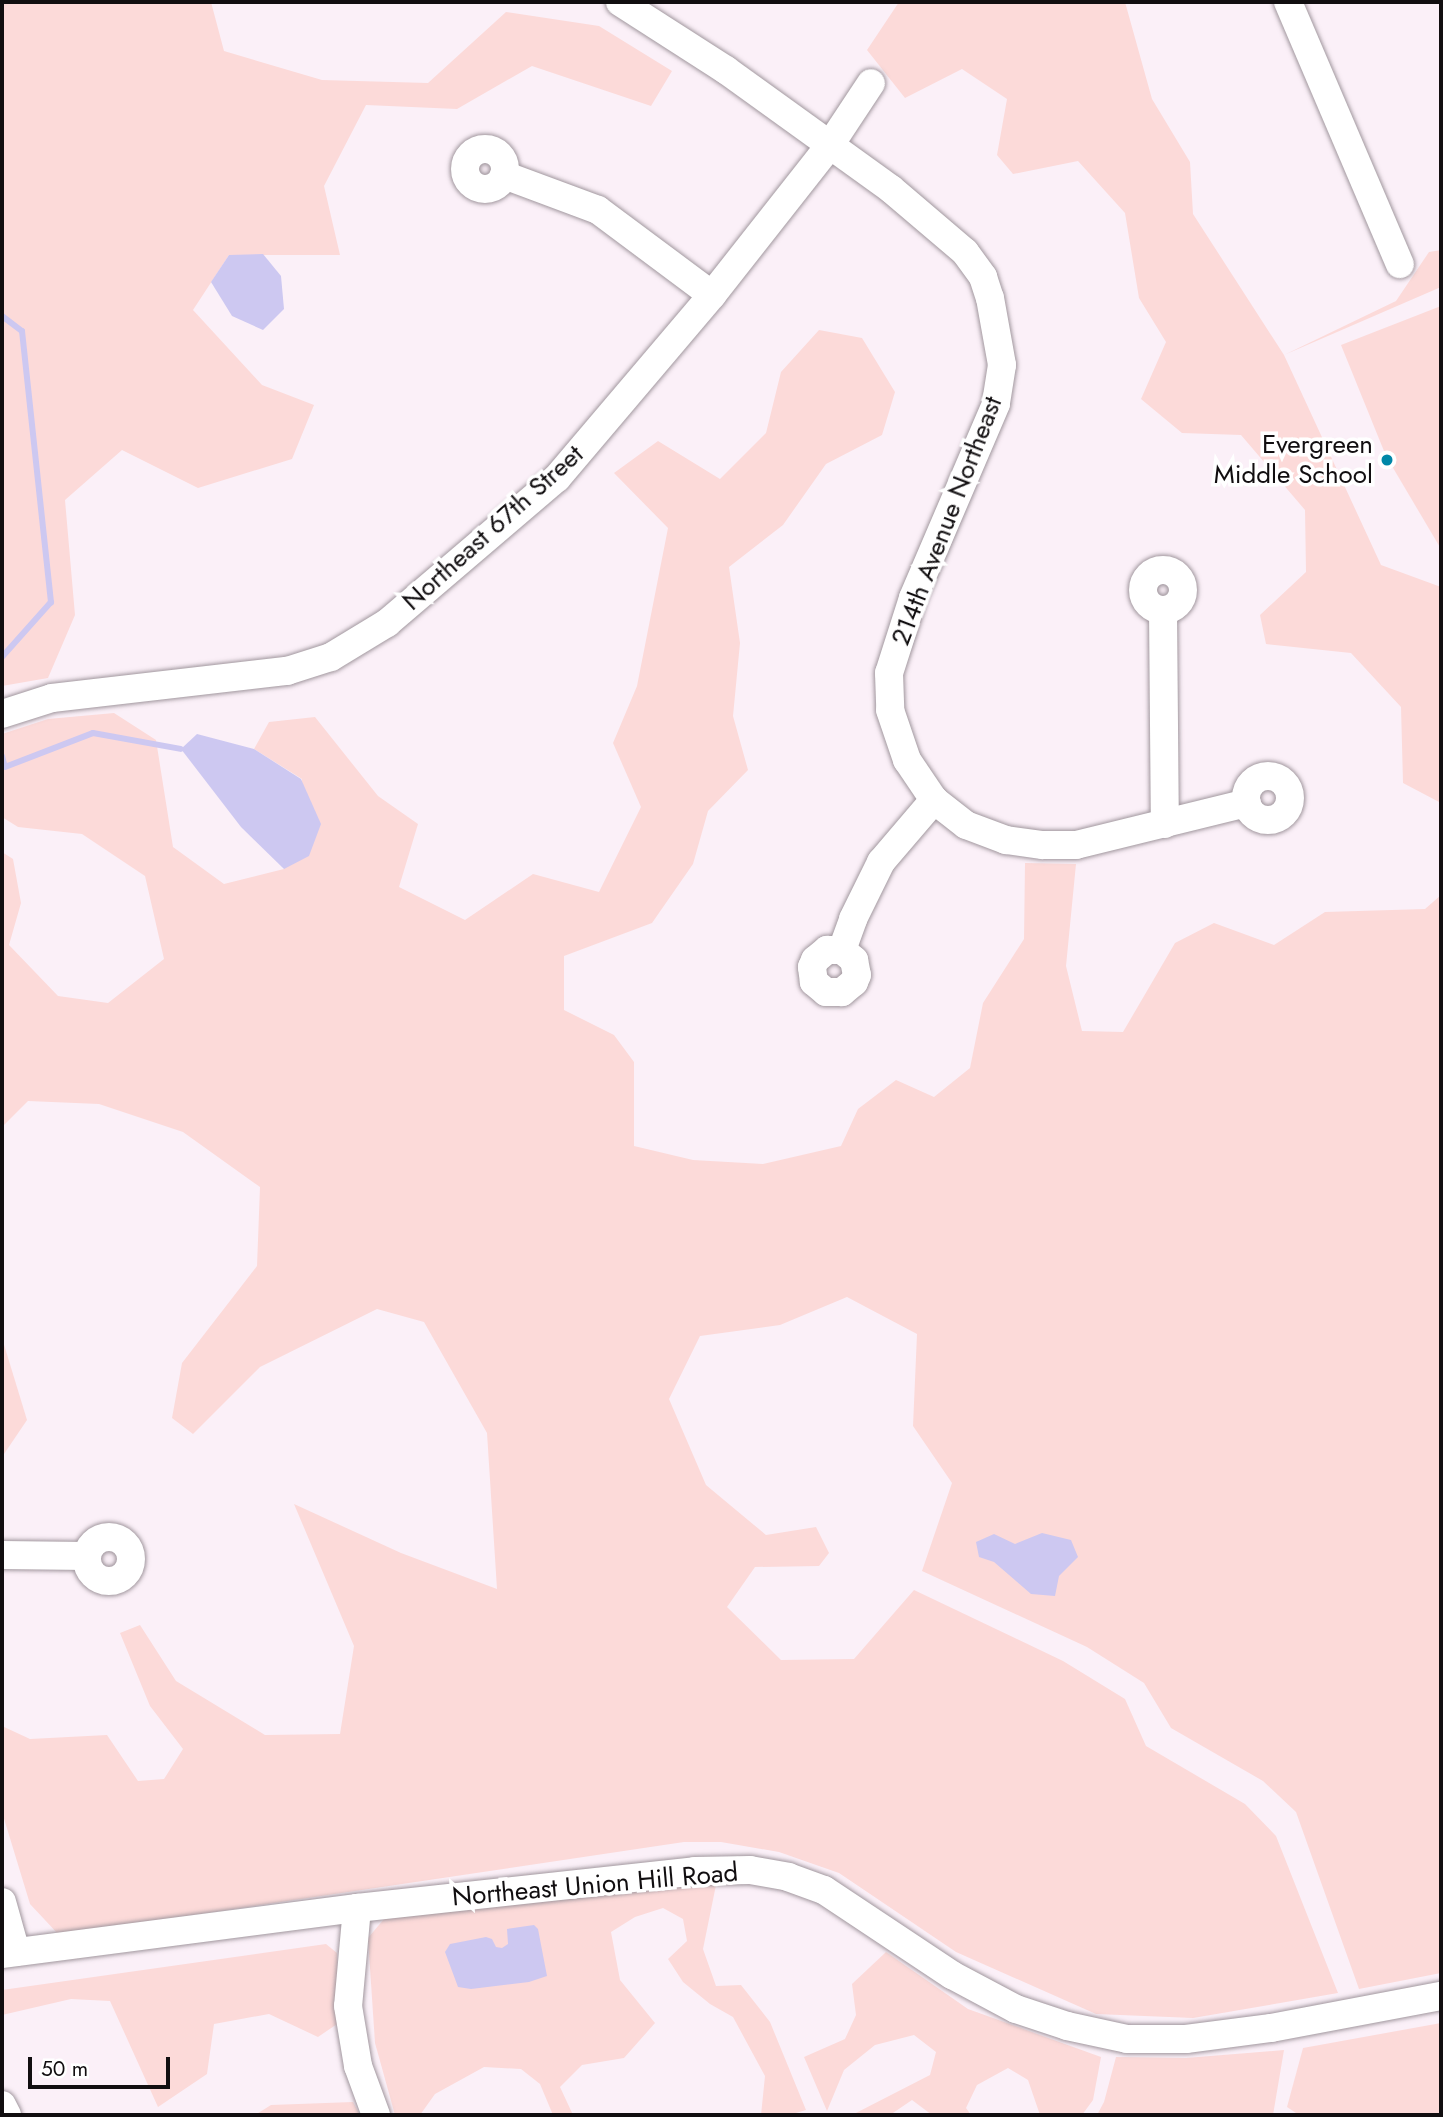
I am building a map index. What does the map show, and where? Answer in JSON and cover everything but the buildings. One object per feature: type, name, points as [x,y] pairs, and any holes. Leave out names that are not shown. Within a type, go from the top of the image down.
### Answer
[{"type":"street","name":"214th Avenue Northeast","points":[[620,2],[726,70],[891,188],[965,252],[983,277],[990,298],[1002,365],[996,404],[913,598],[889,673],[890,710],[907,760],[934,800],[965,825],[1006,840],[1043,845],[1076,845],[1247,803]]},
{"type":"street","points":[[1287,2],[1400,264]]},
{"type":"street","name":"Northeast 67th Street","points":[[2,714],[52,698],[287,671],[331,657],[387,623],[557,478],[712,295],[830,145],[871,83]]},
{"type":"street","points":[[504,175],[598,210],[712,295]]},
{"type":"street","points":[[1163,610],[1165,824]]},
{"type":"street","points":[[842,950],[853,919],[881,862],[934,800]]},
{"type":"street","points":[[2,1555],[87,1556]]},
{"type":"street","name":"Northeast Union Hill Road","points":[[9,1953],[357,1908],[695,1871],[750,1870],[788,1877],[824,1890],[952,1975],[1016,2009],[1067,2026],[1127,2039],[1186,2039],[1270,2028],[1441,1996]]},
{"type":"street","points":[[2,1902],[9,1953]]},
{"type":"street","points":[[357,1908],[348,2006],[358,2066],[376,2115]]},
{"type":"street","points":[[2,2105],[6,2115]]},
{"type":"shaded area","points":[[2,2],[211,2],[224,51],[322,80],[428,83],[506,12],[599,26],[672,71],[651,106],[532,66],[457,109],[366,105],[324,186],[340,255],[229,255],[193,310],[262,385],[314,405],[292,459],[198,488],[122,450],[65,500],[75,615],[48,678],[2,686]]},
{"type":"shaded area","points":[[899,2],[1125,2],[1152,99],[1190,162],[1193,214],[1284,355],[1381,565],[1441,587],[1441,803],[1403,783],[1401,707],[1351,653],[1266,644],[1260,615],[1306,572],[1305,510],[1241,435],[1182,433],[1141,399],[1166,342],[1139,298],[1125,213],[1078,161],[1013,174],[997,155],[1007,99],[962,69],[905,98],[867,50]]},
{"type":"shaded area","points":[[1441,250],[1441,287],[1284,355],[1396,301],[1429,252]]},
{"type":"shaded area","points":[[263,254],[281,276],[284,309],[263,330],[232,316],[211,282],[229,255]]},
{"type":"shaded area","points":[[1441,306],[1441,549],[1386,456],[1341,345]]},
{"type":"shaded area","points":[[819,330],[862,338],[895,392],[882,435],[826,464],[783,525],[729,567],[740,643],[733,716],[748,770],[708,811],[693,864],[652,923],[564,956],[564,1010],[614,1035],[634,1062],[634,1146],[693,1160],[763,1164],[841,1146],[858,1109],[896,1080],[934,1097],[970,1068],[983,1003],[1024,939],[1025,863],[1076,864],[1066,966],[1082,1031],[1123,1032],[1175,943],[1214,923],[1274,945],[1325,912],[1425,909],[1441,895],[1441,1973],[1359,1989],[1296,1812],[1263,1781],[1171,1728],[1144,1683],[1087,1647],[922,1571],[952,1483],[913,1426],[917,1334],[847,1297],[780,1325],[700,1336],[669,1399],[706,1485],[766,1535],[816,1527],[829,1553],[819,1566],[755,1567],[727,1607],[781,1660],[854,1659],[914,1590],[1063,1661],[1125,1699],[1146,1746],[1245,1804],[1276,1836],[1338,1993],[1193,2018],[1096,2014],[956,1952],[839,1873],[779,1852],[721,1842],[684,1842],[59,1935],[30,1904],[2,1812],[2,1726],[30,1739],[107,1735],[138,1781],[164,1779],[183,1749],[150,1706],[120,1633],[140,1625],[176,1681],[265,1735],[340,1734],[354,1646],[294,1504],[401,1553],[497,1589],[487,1433],[424,1322],[377,1309],[260,1367],[193,1434],[172,1418],[182,1363],[257,1266],[260,1187],[183,1132],[99,1104],[28,1101],[2,1127],[2,852],[13,859],[21,903],[9,945],[58,996],[108,1003],[164,959],[145,876],[82,834],[18,827],[2,817],[2,734],[48,719],[114,713],[156,740],[173,847],[224,884],[284,869],[302,779],[254,749],[269,722],[315,717],[378,796],[418,824],[399,887],[465,920],[533,874],[599,892],[641,807],[613,743],[637,686],[668,528],[614,473],[658,441],[720,479],[766,433],[781,372]]},
{"type":"shaded area","points":[[197,734],[254,749],[301,779],[321,824],[309,856],[284,869],[241,827],[181,749]]},
{"type":"shaded area","points":[[2,1338],[27,1420],[2,1457]]},
{"type":"shaded area","points":[[1042,1533],[1071,1540],[1078,1557],[1059,1576],[1055,1596],[1031,1594],[994,1562],[979,1557],[976,1542],[994,1534],[1015,1544]]},
{"type":"shaded area","points":[[692,1881],[716,1885],[703,1949],[716,1986],[741,1985],[770,2022],[806,2110],[789,2115],[761,2115],[765,2076],[733,2017],[710,2004],[683,1982],[668,1959],[687,1941],[683,1919],[663,1908],[635,1917],[611,1932],[620,1980],[655,2023],[624,2058],[582,2065],[560,2087],[573,2115],[553,2115],[540,2084],[521,2069],[484,2067],[435,2094],[420,2115],[395,2115],[375,2043],[368,1938],[384,1919]]},
{"type":"shaded area","points":[[534,1925],[538,1929],[547,1976],[529,1982],[471,1989],[458,1987],[445,1952],[450,1944],[486,1937],[492,1939],[496,1947],[502,1948],[508,1944],[507,1929]]},
{"type":"shaded area","points":[[326,1944],[337,1953],[340,2022],[318,2037],[269,2014],[214,2024],[207,2074],[158,2107],[110,2001],[71,1999],[2,2015],[2,1990]]},
{"type":"shaded area","points":[[886,1952],[968,2009],[1101,2057],[1093,2100],[1082,2115],[1040,2115],[1028,2080],[1008,2068],[977,2085],[966,2108],[971,2115],[932,2115],[912,2100],[890,2115],[852,2115],[930,2075],[936,2052],[914,2035],[875,2045],[844,2070],[827,2111],[804,2057],[845,2039],[856,2015],[852,1984]]},
{"type":"shaded area","points":[[1441,2023],[1441,2115],[1299,2115],[1287,2107],[1303,2048]]},
{"type":"shaded area","points":[[1284,2050],[1273,2115],[1097,2115],[1104,2102],[1116,2057],[1186,2058]]},
{"type":"shaded area","points":[[353,2102],[360,2115],[255,2115],[271,2105]]},
{"type":"waterway","points":[[2,316],[22,331],[51,602],[2,657]]},
{"type":"waterway","points":[[2,756],[5,767],[93,733],[181,749]]},
{"type":"place","name":"Evergreen Middle School","points":[[1387,460]]}]
